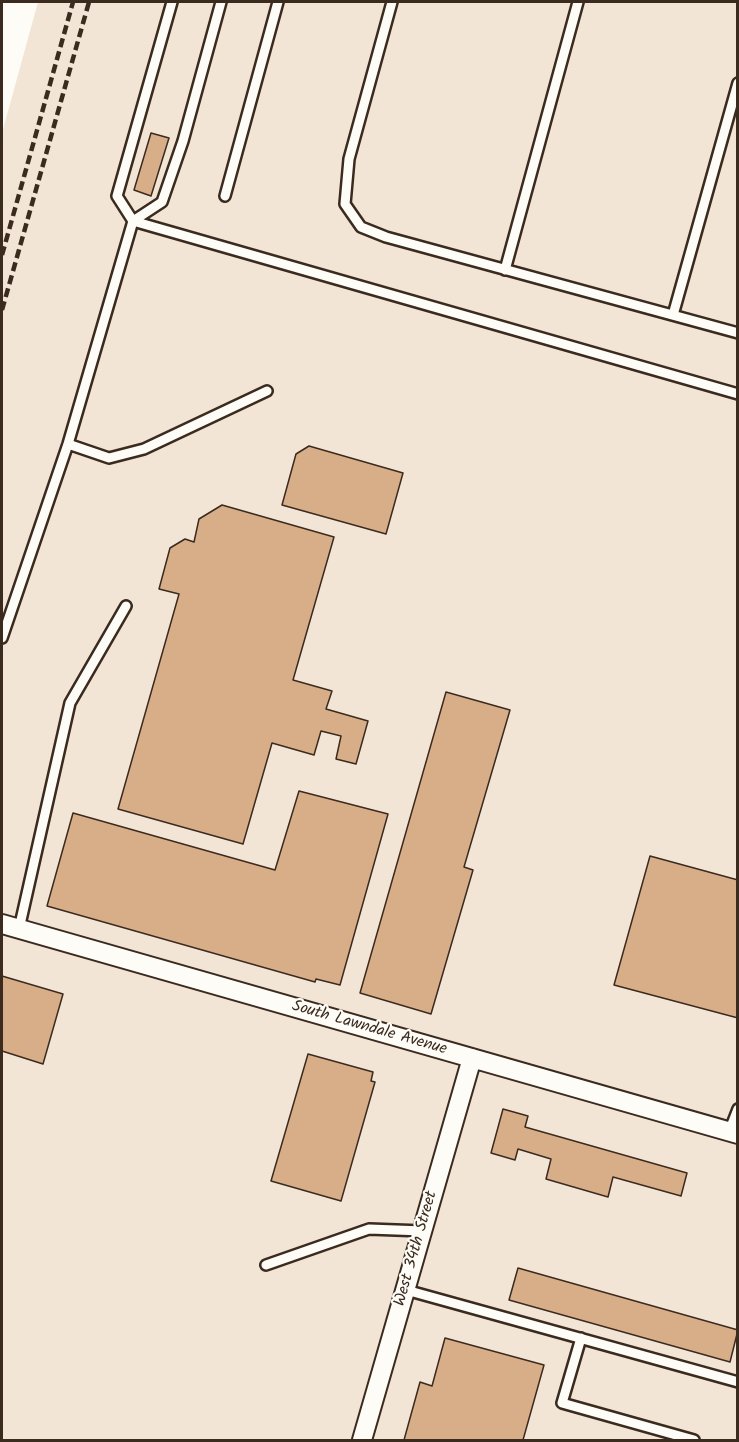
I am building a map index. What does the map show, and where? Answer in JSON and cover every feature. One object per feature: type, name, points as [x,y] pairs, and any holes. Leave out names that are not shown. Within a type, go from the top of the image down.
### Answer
[{"type":"street","name":"South Lawndale Avenue","points":[[2,924],[733,1133]]},
{"type":"street","name":"West 34th Street","points":[[362,1440],[472,1058]]},
{"type":"lane","points":[[172,2],[117,196],[133,220],[738,394]]},
{"type":"lane","points":[[2,638],[68,444],[133,220],[162,202],[183,141],[221,2]]},
{"type":"lane","points":[[225,196],[278,2]]},
{"type":"lane","points":[[392,2],[348,159],[345,204],[361,227],[386,237],[738,333]]},
{"type":"lane","points":[[506,270],[578,2]]},
{"type":"lane","points":[[673,315],[738,83]]},
{"type":"lane","points":[[68,444],[109,458],[144,449],[267,391]]},
{"type":"lane","points":[[20,929],[70,703],[126,606]]},
{"type":"lane","points":[[733,1133],[738,1109]]},
{"type":"lane","points":[[266,1265],[369,1229],[423,1231]]},
{"type":"lane","points":[[406,1290],[738,1382]]},
{"type":"lane","points":[[581,1338],[562,1403],[694,1440]]},
{"type":"shaded area","points":[[38,2],[737,2],[737,1440],[2,1440],[2,133]]},
{"type":"building","points":[[151,133],[169,138],[151,196],[134,190]]},
{"type":"building","points":[[309,446],[403,473],[386,534],[282,505],[296,454]]},
{"type":"building","points":[[222,505],[334,537],[293,680],[332,691],[326,709],[368,721],[356,764],[336,759],[341,736],[321,731],[314,755],[272,743],[243,844],[118,809],[179,594],[159,589],[170,548],[185,539],[194,542],[199,519]]},
{"type":"building","points":[[446,692],[510,710],[464,867],[473,870],[431,1014],[360,993]]},
{"type":"building","points":[[299,791],[388,814],[340,985],[316,979],[315,982],[47,906],[73,813],[275,870]]},
{"type":"building","points":[[650,856],[738,880],[738,1018],[614,985]]},
{"type":"building","points":[[2,976],[63,994],[43,1064],[2,1051]]},
{"type":"building","points":[[308,1054],[373,1072],[371,1081],[375,1082],[341,1201],[271,1181]]},
{"type":"building","points":[[503,1109],[528,1116],[525,1127],[687,1173],[681,1196],[613,1177],[608,1197],[546,1179],[551,1159],[518,1149],[515,1160],[491,1153]]},
{"type":"building","points":[[518,1268],[738,1330],[730,1362],[509,1300]]},
{"type":"building","points":[[445,1338],[544,1365],[523,1440],[404,1440],[420,1382],[432,1386]]},
{"type":"railway","points":[[2,255],[73,2]]},
{"type":"railway","points":[[2,310],[89,2]]}]
